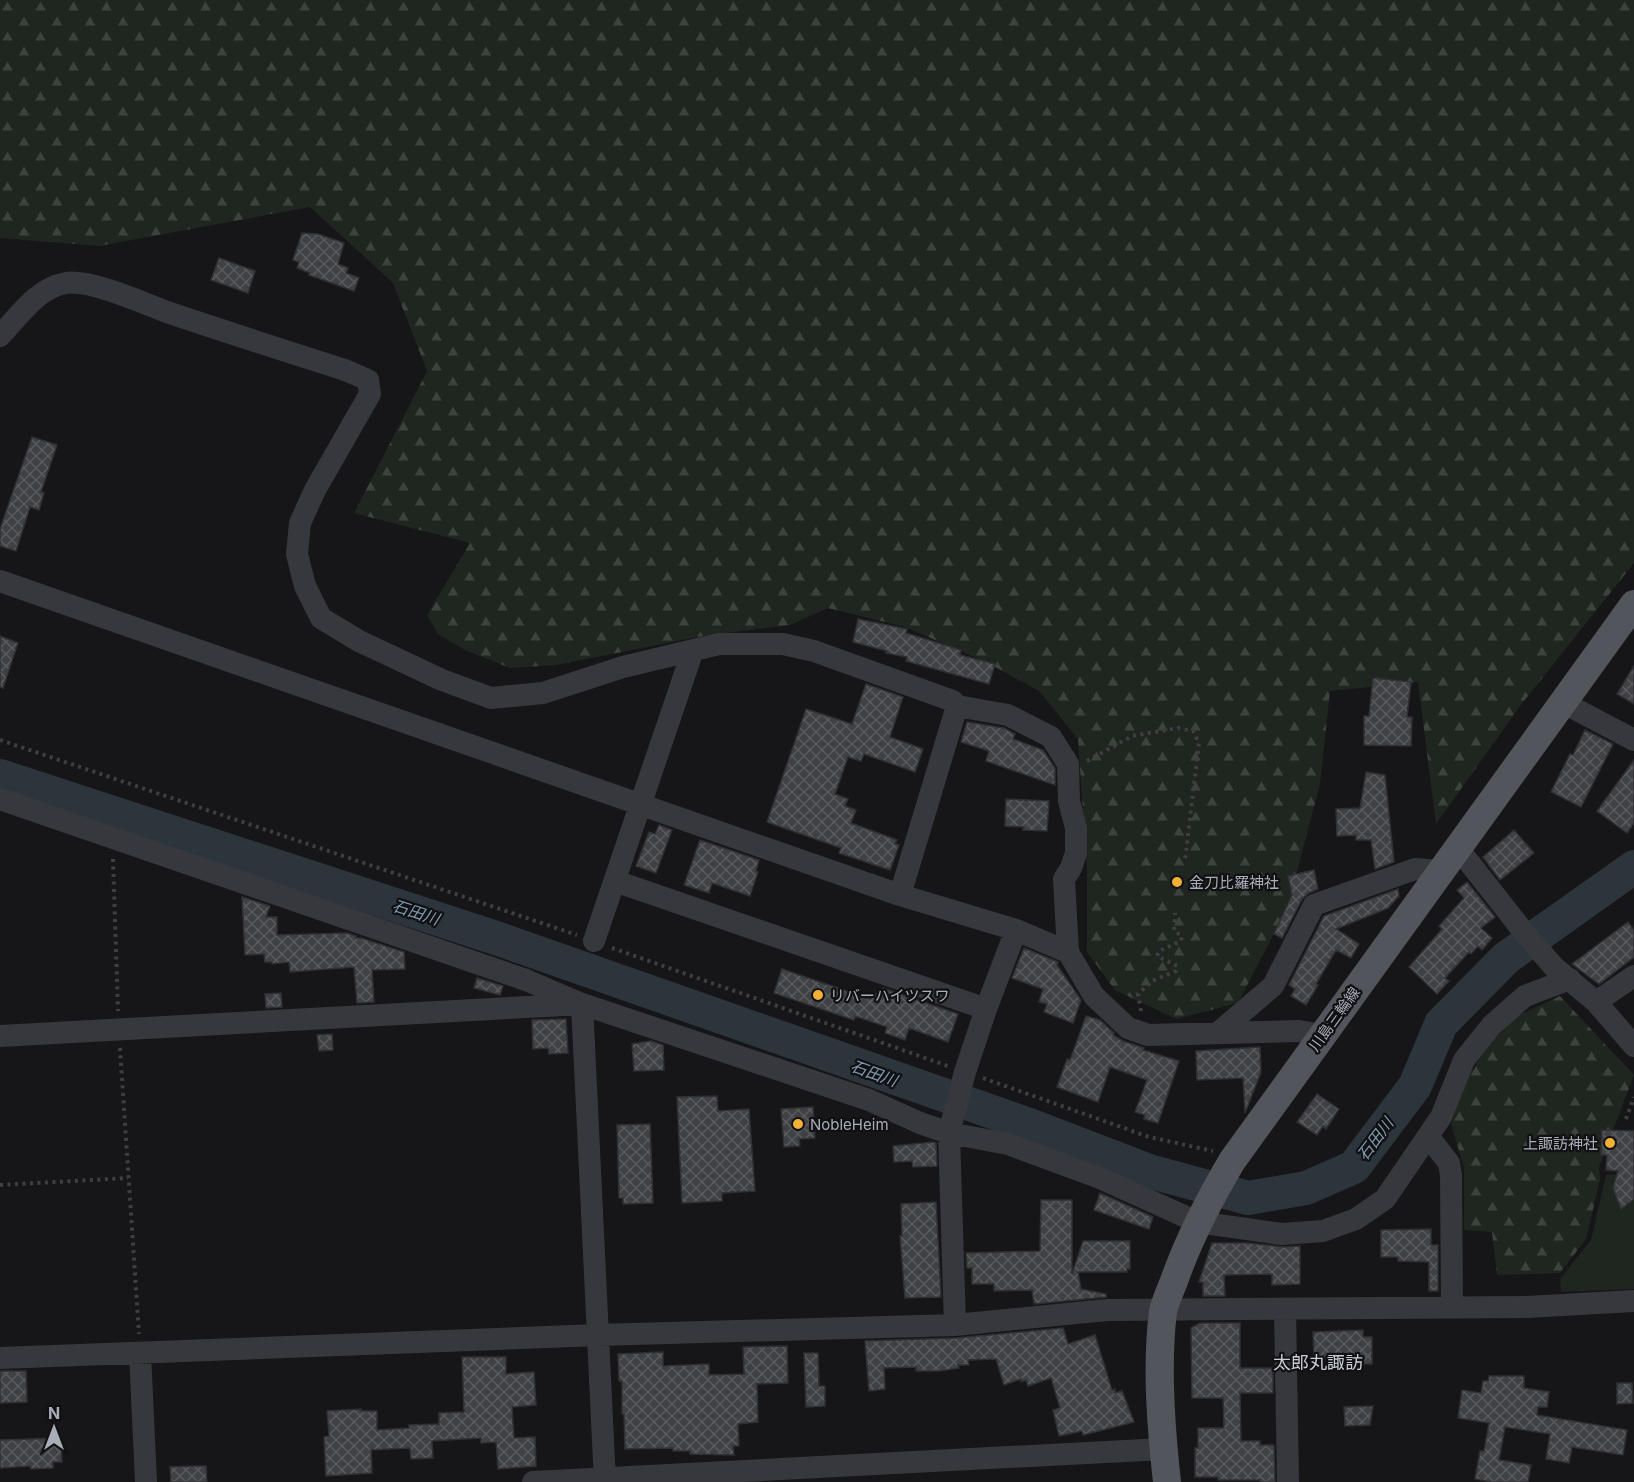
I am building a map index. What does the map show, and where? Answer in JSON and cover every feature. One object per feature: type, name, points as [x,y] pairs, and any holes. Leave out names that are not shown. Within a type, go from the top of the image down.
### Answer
[{"type":"main road","name":"川島三輪線","points":[[1167,1482],[1160,1360],[1164,1310],[1184,1252],[1200,1217],[1234,1159],[1457,846],[1634,604]]},
{"type":"street","points":[[0,336],[30,302],[50,288],[68,282],[103,288],[165,311],[345,370],[368,381],[370,394],[315,490],[300,523],[297,554],[305,586],[321,618],[359,641],[442,680],[491,698],[543,693],[622,667],[719,644],[783,644],[813,651],[953,701],[957,706],[1008,715],[1051,737],[1068,764],[1069,801],[1076,828],[1076,853],[1064,879],[1068,952],[1094,996],[1128,1028],[1148,1035],[1299,1031],[1322,1035]]},
{"type":"street","points":[[0,581],[900,895],[1016,930],[1068,952]]},
{"type":"street","points":[[594,941],[693,650]]},
{"type":"street","points":[[1562,702],[1634,740]]},
{"type":"street","points":[[900,895],[957,706]]},
{"type":"street","points":[[0,799],[526,980],[582,1004],[868,1100],[920,1124],[949,1133],[1008,1144],[1200,1217],[1282,1234],[1323,1231],[1356,1219],[1385,1199],[1441,1118],[1464,1060],[1492,1025],[1525,996],[1562,973]]},
{"type":"street","points":[[1457,846],[1527,936],[1562,973],[1596,1002],[1634,1046]]},
{"type":"street","points":[[1219,1032],[1274,986],[1314,904],[1415,869],[1440,871]]},
{"type":"street","points":[[615,881],[986,1009]]},
{"type":"street","points":[[955,1325],[949,1133],[964,1074],[1016,930]]},
{"type":"street","points":[[1596,1002],[1634,976]]},
{"type":"street","points":[[0,1036],[582,1004]]},
{"type":"street","points":[[582,1004],[605,1480]]},
{"type":"street","points":[[1428,1136],[1449,1163],[1451,1174],[1452,1307]]},
{"type":"street","points":[[0,1358],[598,1335],[955,1325],[1107,1310],[1527,1306],[1634,1300]]},
{"type":"street","points":[[1285,1309],[1288,1482]]},
{"type":"street","points":[[140,1353],[146,1482]]},
{"type":"street","points":[[533,1482],[1164,1449]]},
{"type":"path","points":[[1068,772],[1132,736],[1178,729],[1193,731],[1199,743],[1185,860]]},
{"type":"path","points":[[0,740],[594,941],[964,1074],[1149,1137],[1234,1159]]},
{"type":"path","points":[[113,838],[118,1029],[140,1353]]},
{"type":"path","points":[[1128,1028],[1142,1010],[1138,994],[1152,981],[1176,971],[1178,966],[1157,956],[1159,951],[1181,941],[1182,936],[1174,931],[1175,913]]},
{"type":"path","points":[[1626,1119],[1634,1097]]},
{"type":"path","points":[[0,1185],[128,1178]]},
{"type":"green space","points":[[0,0],[1634,0],[1634,563],[1520,706],[1436,824],[1418,682],[1330,691],[1320,784],[1288,906],[1238,1003],[1176,1019],[1115,990],[1087,952],[1087,870],[1078,739],[1039,691],[986,662],[905,627],[828,608],[790,625],[708,635],[556,665],[510,668],[465,650],[438,634],[427,615],[470,543],[354,513],[427,371],[393,283],[310,207],[99,246],[0,238]]},
{"type":"green space","points":[[1560,996],[1634,1075],[1599,1167],[1600,1180],[1586,1239],[1560,1273],[1497,1275],[1492,1232],[1464,1230],[1464,1168],[1451,1124],[1464,1084],[1486,1048],[1517,1016]]},
{"type":"green space","points":[[1634,1173],[1634,1289],[1561,1292],[1560,1279],[1591,1240],[1606,1175]]},
{"type":"building","points":[[302,233],[318,234],[344,243],[338,264],[348,268],[346,273],[359,278],[354,291],[309,275],[310,273],[297,268],[299,262],[293,260]]},
{"type":"building","points":[[219,258],[255,271],[248,293],[211,280]]},
{"type":"building","points":[[32,437],[57,445],[41,492],[44,493],[39,510],[30,507],[16,551],[0,546],[0,529]]},
{"type":"building","points":[[858,619],[907,629],[906,633],[961,650],[960,655],[995,664],[989,684],[906,661],[907,657],[853,642]]},
{"type":"building","points":[[0,636],[18,643],[3,688],[0,687]]},
{"type":"building","points":[[1634,666],[1634,704],[1617,694]]},
{"type":"building","points":[[1373,678],[1411,682],[1407,717],[1412,717],[1411,746],[1364,745],[1364,716],[1369,716]]},
{"type":"building","points":[[866,684],[903,697],[890,737],[923,749],[915,772],[864,754],[861,761],[848,757],[835,794],[848,799],[845,806],[856,810],[851,823],[897,840],[895,844],[899,845],[890,870],[839,853],[841,848],[767,822],[806,709],[852,724]]},
{"type":"building","points":[[967,722],[1004,728],[1015,734],[1013,739],[1043,750],[1055,768],[1055,785],[986,761],[989,751],[961,742]]},
{"type":"building","points":[[1585,730],[1613,744],[1581,807],[1551,792]]},
{"type":"building","points":[[1634,760],[1634,823],[1627,833],[1597,811]]},
{"type":"building","points":[[1366,772],[1385,775],[1394,862],[1375,869],[1371,840],[1356,840],[1356,835],[1337,836],[1336,809],[1360,808]]},
{"type":"building","points":[[1006,799],[1049,801],[1047,831],[1023,830],[1024,827],[1005,826]]},
{"type":"building","points":[[659,825],[672,830],[656,873],[636,866],[649,832],[655,834]]},
{"type":"building","points":[[1514,830],[1534,853],[1500,880],[1483,857]]},
{"type":"building","points":[[700,840],[759,860],[756,871],[758,872],[750,896],[712,883],[709,893],[684,885]]},
{"type":"building","points":[[1314,870],[1318,889],[1302,899],[1282,938],[1274,934],[1292,895],[1288,876]]},
{"type":"building","points":[[1467,882],[1495,917],[1481,928],[1492,938],[1482,950],[1478,946],[1471,954],[1469,952],[1445,978],[1449,981],[1437,994],[1409,967],[1442,929],[1439,926],[1464,898],[1457,890]]},
{"type":"building","points":[[1398,889],[1399,896],[1388,908],[1336,929],[1359,944],[1351,958],[1336,950],[1306,1005],[1291,996],[1295,989],[1289,985],[1324,916]]},
{"type":"building","points":[[242,897],[270,906],[266,917],[277,917],[277,935],[347,933],[356,938],[404,952],[405,969],[372,970],[374,1002],[357,1003],[354,967],[290,972],[289,962],[272,964],[272,962],[265,962],[264,954],[245,955]]},
{"type":"building","points":[[1628,922],[1634,930],[1634,957],[1599,984],[1572,964]]},
{"type":"building","points":[[1024,948],[1058,962],[1057,965],[1081,1000],[1073,1023],[1044,1012],[1047,1004],[1039,1002],[1043,989],[1012,978]]},
{"type":"building","points":[[782,969],[870,999],[872,994],[880,994],[883,988],[958,1014],[948,1042],[909,1028],[905,1040],[885,1033],[887,1027],[855,1016],[854,1020],[774,993]]},
{"type":"building","points":[[477,978],[503,986],[500,995],[474,988]]},
{"type":"building","points":[[281,993],[282,1007],[266,1008],[265,994]]},
{"type":"building","points":[[1086,1016],[1100,1020],[1114,1033],[1113,1035],[1123,1041],[1179,1061],[1158,1123],[1144,1119],[1145,1115],[1135,1112],[1147,1080],[1110,1067],[1098,1102],[1057,1087],[1067,1059],[1070,1060]]},
{"type":"building","points":[[566,1019],[568,1053],[549,1054],[548,1048],[533,1049],[532,1020]]},
{"type":"building","points":[[332,1034],[333,1050],[319,1051],[317,1035]]},
{"type":"building","points":[[651,1041],[663,1045],[664,1070],[634,1071],[632,1044]]},
{"type":"building","points":[[1260,1047],[1261,1072],[1245,1113],[1243,1078],[1197,1080],[1196,1051]]},
{"type":"building","points":[[1317,1094],[1339,1109],[1326,1129],[1323,1126],[1317,1135],[1297,1122]]},
{"type":"building","points":[[717,1096],[718,1111],[749,1109],[755,1191],[722,1193],[722,1201],[682,1203],[677,1097]]},
{"type":"building","name":"NobleHeim","points":[[813,1107],[815,1138],[799,1139],[800,1146],[784,1147],[781,1109]]},
{"type":"building","points":[[650,1124],[653,1203],[623,1204],[623,1198],[619,1198],[617,1125]]},
{"type":"building","points":[[1602,1130],[1634,1131],[1634,1199],[1621,1209],[1613,1188],[1618,1171],[1606,1170],[1607,1155],[1601,1155]]},
{"type":"building","points":[[936,1143],[937,1166],[913,1167],[912,1161],[894,1162],[893,1146]]},
{"type":"building","points":[[1100,1193],[1153,1217],[1149,1229],[1094,1210]]},
{"type":"building","points":[[1041,1200],[1072,1200],[1072,1274],[1083,1241],[1130,1241],[1130,1269],[1127,1269],[1127,1272],[1078,1272],[1081,1289],[1106,1294],[1106,1297],[1034,1304],[1032,1290],[994,1291],[994,1284],[972,1284],[972,1268],[967,1268],[966,1253],[1040,1251]]},
{"type":"building","points":[[936,1202],[941,1297],[905,1298],[900,1236],[902,1236],[901,1204]]},
{"type":"building","points":[[1431,1229],[1431,1245],[1438,1245],[1438,1291],[1429,1291],[1429,1262],[1398,1261],[1398,1257],[1381,1257],[1381,1230]]},
{"type":"building","points":[[1212,1243],[1300,1246],[1300,1284],[1272,1285],[1272,1274],[1224,1275],[1225,1296],[1203,1296],[1203,1282],[1199,1282]]},
{"type":"building","points":[[1200,1323],[1240,1323],[1240,1368],[1273,1368],[1273,1393],[1240,1393],[1241,1441],[1260,1441],[1260,1445],[1274,1445],[1275,1482],[1195,1477],[1198,1428],[1224,1428],[1223,1398],[1192,1398],[1191,1328]]},
{"type":"building","points":[[1063,1328],[1068,1344],[1095,1335],[1112,1390],[1115,1389],[1115,1393],[1122,1391],[1134,1422],[1083,1435],[1082,1431],[1059,1436],[1053,1410],[1060,1408],[1051,1378],[1028,1386],[1026,1380],[1021,1382],[1021,1379],[1004,1385],[996,1359],[968,1360],[969,1365],[958,1365],[959,1368],[939,1371],[916,1371],[916,1367],[884,1368],[885,1389],[869,1391],[865,1341],[956,1338]]},
{"type":"building","points":[[1363,1330],[1363,1337],[1372,1337],[1372,1364],[1346,1364],[1346,1358],[1314,1359],[1313,1332]]},
{"type":"building","points":[[787,1346],[788,1383],[757,1384],[758,1422],[738,1424],[739,1446],[733,1446],[734,1455],[690,1454],[690,1451],[673,1451],[673,1448],[625,1449],[622,1381],[619,1381],[618,1354],[663,1352],[663,1366],[709,1364],[709,1375],[744,1374],[743,1347]]},
{"type":"building","points":[[804,1353],[818,1353],[819,1386],[825,1386],[825,1406],[806,1407]]},
{"type":"building","points":[[462,1357],[506,1357],[506,1374],[534,1372],[536,1405],[512,1407],[514,1438],[535,1437],[536,1466],[498,1469],[496,1442],[481,1443],[481,1438],[432,1441],[433,1458],[411,1459],[410,1448],[371,1450],[372,1473],[326,1476],[324,1437],[329,1436],[327,1411],[361,1409],[361,1411],[377,1411],[377,1430],[409,1428],[409,1425],[439,1424],[439,1413],[464,1412]]},
{"type":"building","points":[[0,1371],[26,1371],[27,1402],[0,1403]]},
{"type":"building","points":[[1489,1376],[1524,1376],[1524,1388],[1549,1392],[1547,1407],[1538,1407],[1537,1415],[1627,1430],[1623,1455],[1572,1447],[1569,1463],[1546,1459],[1550,1434],[1505,1427],[1499,1460],[1531,1465],[1528,1482],[1492,1482],[1475,1479],[1480,1451],[1484,1451],[1489,1423],[1458,1418],[1462,1390],[1481,1393],[1483,1381],[1488,1381]]},
{"type":"building","points":[[1617,1383],[1632,1383],[1633,1403],[1617,1404]]},
{"type":"building","points":[[1373,1406],[1370,1425],[1345,1426],[1344,1407]]},
{"type":"building","points":[[61,1438],[62,1462],[53,1462],[53,1468],[31,1469],[30,1466],[0,1468],[0,1440]]},
{"type":"building","points":[[206,1466],[207,1482],[171,1482],[170,1467]]},
{"type":"waterway","name":"石田川","points":[[0,776],[499,939],[1035,1127],[1152,1172],[1248,1198],[1306,1188],[1354,1167],[1415,1086],[1441,1024],[1506,958],[1634,867]]},
{"type":"place","name":"金刀比羅神社","points":[[1177,882]]},
{"type":"place","name":"リバーハイツスワ","points":[[818,995]]},
{"type":"place","name":"NobleHeim","points":[[798,1124]]},
{"type":"place","name":"上諏訪神社","points":[[1610,1143]]},
{"type":"district","name":"太郎丸諏訪","points":[[1318,1362]]}]
